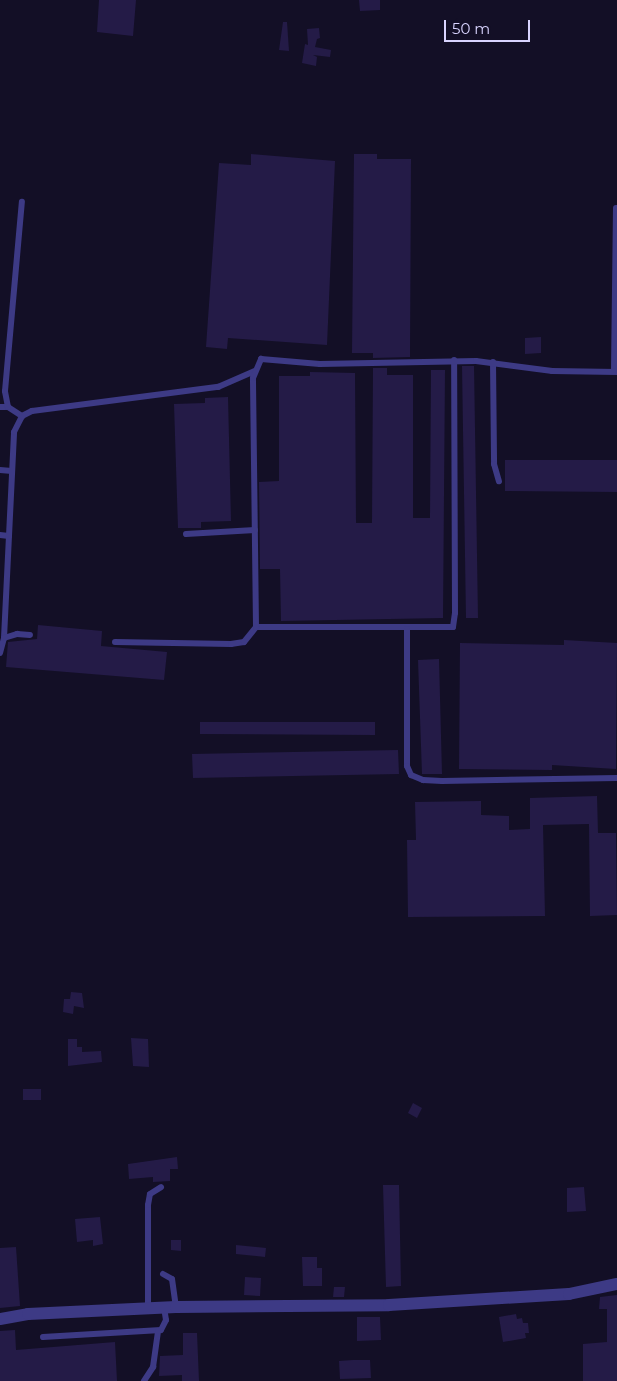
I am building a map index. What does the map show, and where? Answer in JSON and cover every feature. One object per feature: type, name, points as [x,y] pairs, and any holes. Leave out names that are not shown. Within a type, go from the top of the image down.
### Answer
[{"type":"street","points":[[0,1319],[28,1314],[148,1308],[389,1305],[569,1294],[617,1284]]},
{"type":"lane","points":[[8,407],[5,391],[22,202]]},
{"type":"lane","points":[[115,642],[231,644],[244,642],[256,627],[255,371],[261,359],[320,364],[454,360],[493,362],[552,371],[616,372],[616,208]]},
{"type":"lane","points":[[256,627],[449,629],[455,622],[454,360]]},
{"type":"lane","points":[[493,362],[494,464],[499,481]]},
{"type":"lane","points":[[0,653],[4,638],[14,432],[22,416],[32,411],[218,387],[255,371]]},
{"type":"lane","points":[[0,407],[8,407],[22,416]]},
{"type":"lane","points":[[0,470],[12,470]]},
{"type":"lane","points":[[186,534],[255,530]]},
{"type":"lane","points":[[0,535],[9,536]]},
{"type":"lane","points":[[407,629],[406,766],[411,775],[423,780],[442,781],[617,778]]},
{"type":"lane","points":[[4,638],[17,634],[30,635]]},
{"type":"lane","points":[[148,1308],[148,1205],[150,1194],[161,1186]]},
{"type":"lane","points":[[43,1337],[158,1331],[164,1327],[170,1308],[172,1279],[163,1274]]},
{"type":"lane","points":[[144,1381],[153,1367],[158,1331]]},
{"type":"building","points":[[99,0],[136,0],[133,36],[97,32]]},
{"type":"building","points":[[359,0],[380,0],[380,10],[360,11]]},
{"type":"building","points":[[283,22],[287,22],[289,51],[279,50]]},
{"type":"building","points":[[319,28],[320,38],[317,39],[315,47],[331,50],[330,57],[313,55],[317,57],[316,66],[302,63],[305,44],[308,45],[307,29]]},
{"type":"building","points":[[251,154],[335,161],[327,345],[228,338],[227,349],[206,347],[219,163],[251,165]]},
{"type":"building","points":[[354,154],[377,154],[377,159],[411,159],[410,357],[373,358],[373,353],[352,353]]},
{"type":"building","points":[[541,337],[541,353],[525,354],[525,338]]},
{"type":"building","points":[[462,366],[474,366],[478,618],[466,618]]},
{"type":"building","points":[[373,368],[387,368],[387,375],[413,375],[413,518],[430,518],[431,370],[445,370],[443,618],[281,621],[280,569],[260,569],[259,482],[279,481],[279,376],[310,376],[310,372],[355,373],[356,523],[372,523]]},
{"type":"building","points":[[228,397],[231,521],[201,522],[201,528],[178,528],[174,404],[205,403],[205,398]]},
{"type":"building","points":[[505,460],[617,460],[617,492],[505,491]]},
{"type":"building","points":[[38,625],[102,631],[101,646],[167,652],[164,680],[6,667],[8,642],[37,639]]},
{"type":"building","points":[[564,640],[617,643],[616,769],[552,765],[552,770],[459,769],[460,643],[564,645]]},
{"type":"building","points":[[439,659],[442,774],[422,774],[418,660]]},
{"type":"building","points":[[200,722],[375,722],[375,735],[200,734]]},
{"type":"building","points":[[398,750],[399,774],[193,778],[192,754]]},
{"type":"building","points":[[597,796],[598,833],[616,833],[617,915],[590,916],[589,824],[543,825],[545,916],[408,917],[407,840],[416,840],[415,802],[481,801],[481,815],[509,816],[509,830],[530,829],[530,798]]},
{"type":"building","points":[[71,992],[82,993],[84,1008],[74,1006],[73,1014],[63,1012],[64,999],[70,999]]},
{"type":"building","points":[[131,1038],[148,1039],[149,1067],[133,1066]]},
{"type":"building","points":[[68,1039],[77,1039],[77,1047],[82,1047],[82,1052],[101,1051],[102,1062],[68,1066]]},
{"type":"building","points":[[23,1089],[41,1089],[41,1100],[23,1100]]},
{"type":"building","points":[[413,1103],[422,1108],[417,1118],[408,1113]]},
{"type":"building","points":[[177,1157],[178,1169],[170,1169],[170,1181],[153,1182],[153,1177],[129,1179],[128,1164]]},
{"type":"building","points":[[383,1185],[399,1185],[401,1286],[386,1287]]},
{"type":"building","points":[[584,1187],[586,1211],[567,1212],[567,1188]]},
{"type":"building","points":[[100,1217],[103,1244],[93,1246],[93,1240],[77,1242],[75,1219]]},
{"type":"building","points":[[171,1240],[181,1240],[181,1251],[171,1250]]},
{"type":"building","points":[[236,1245],[266,1248],[265,1257],[236,1254]]},
{"type":"building","points":[[16,1247],[20,1306],[0,1308],[0,1248]]},
{"type":"building","points":[[302,1257],[317,1257],[317,1268],[322,1268],[322,1286],[303,1286]]},
{"type":"building","points":[[245,1277],[261,1278],[260,1296],[244,1295]]},
{"type":"building","points":[[334,1287],[345,1287],[344,1297],[333,1297]]},
{"type":"building","points":[[617,1295],[617,1381],[583,1381],[583,1344],[607,1342],[607,1309],[599,1309],[600,1297]]},
{"type":"building","points":[[516,1314],[517,1319],[522,1318],[523,1323],[528,1323],[529,1333],[525,1333],[526,1338],[503,1342],[499,1317]]},
{"type":"building","points":[[357,1317],[380,1317],[381,1340],[357,1341]]},
{"type":"building","points":[[15,1330],[16,1350],[115,1342],[117,1381],[0,1381],[0,1331]]},
{"type":"building","points":[[183,1333],[197,1333],[199,1381],[182,1381],[182,1375],[159,1376],[160,1356],[183,1355]]},
{"type":"building","points":[[370,1360],[371,1378],[340,1379],[339,1361]]}]
